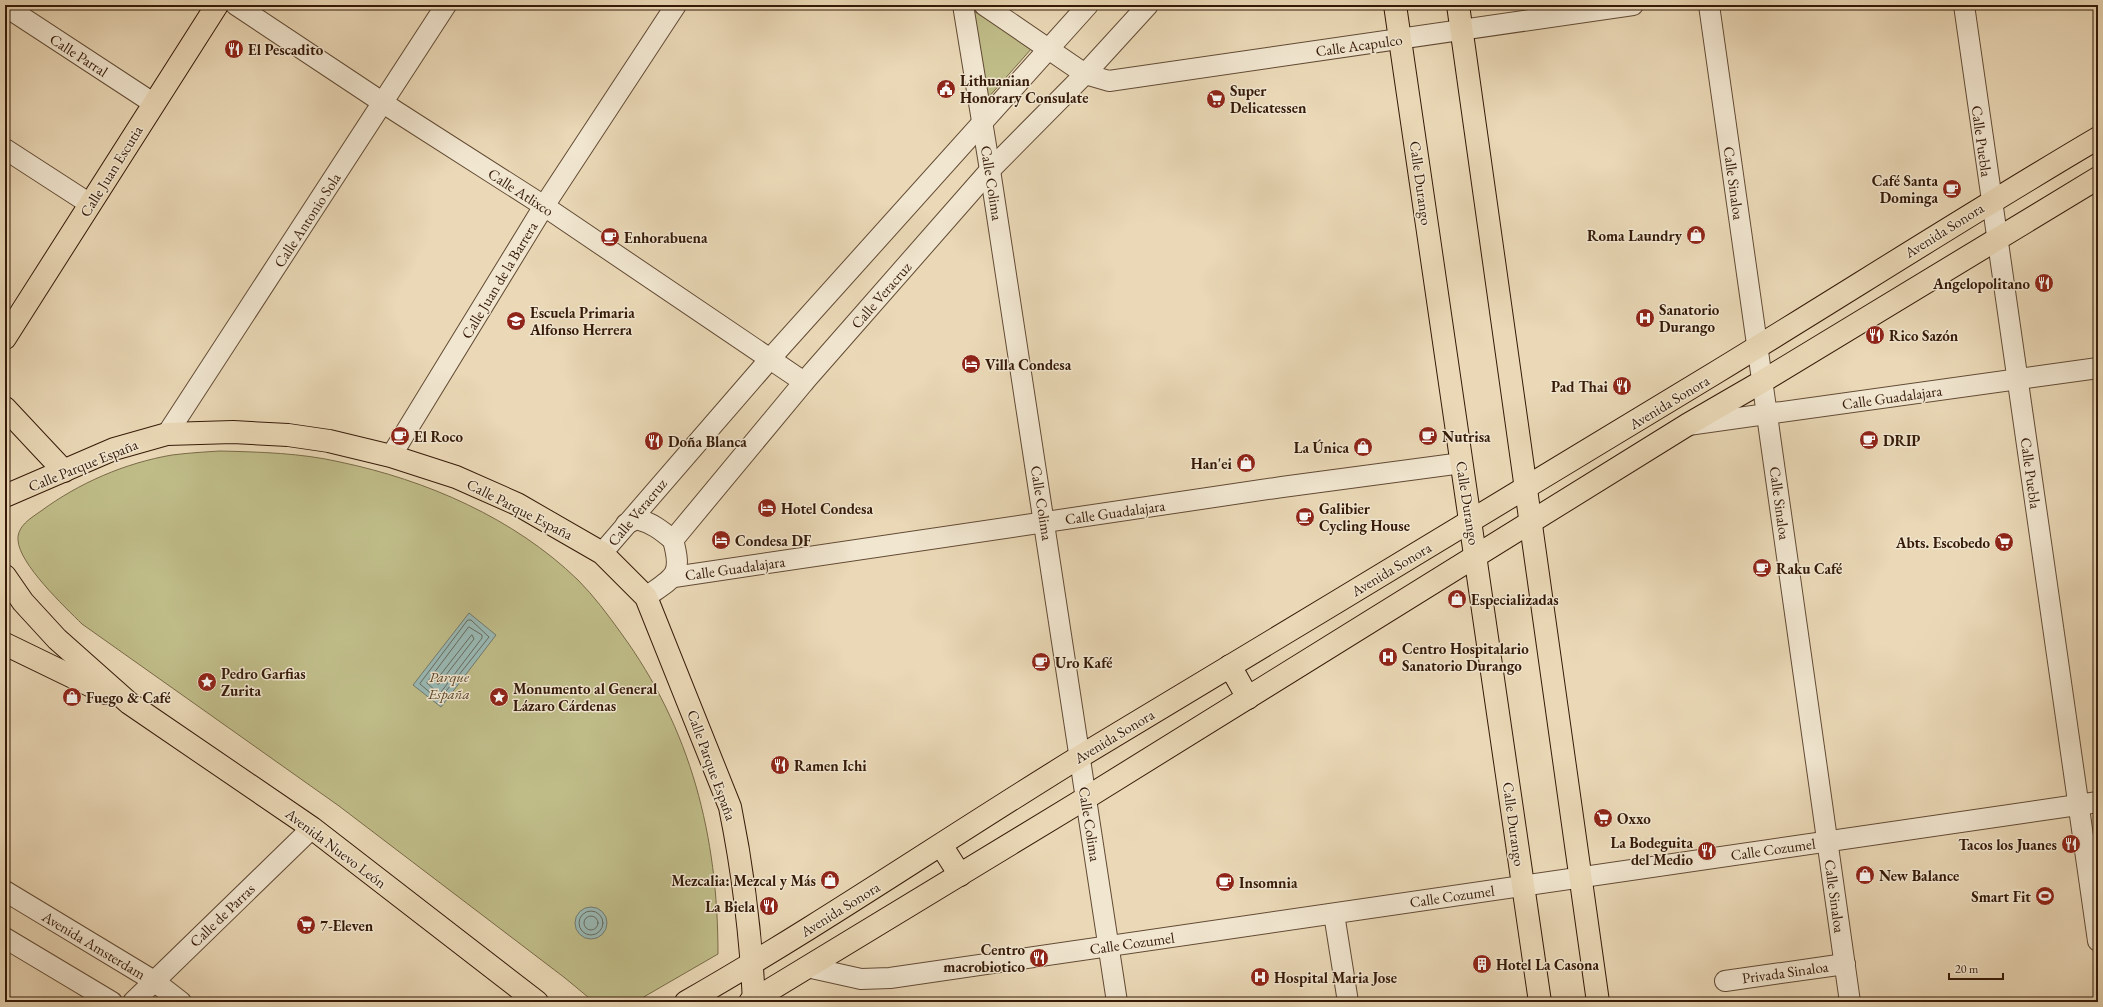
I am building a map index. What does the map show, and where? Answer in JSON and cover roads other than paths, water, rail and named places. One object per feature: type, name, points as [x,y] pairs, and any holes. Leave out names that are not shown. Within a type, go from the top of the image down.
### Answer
[{"type":"main road","name":"Calle Juan Escutia","points":[[5,338],[153,103],[217,5]]},
{"type":"main road","name":"Calle Durango","points":[[1395,5],[1540,1002]]},
{"type":"main road","points":[[1458,5],[1598,1002]]},
{"type":"main road","name":"Avenida Sonora","points":[[686,1002],[752,964],[1080,756],[1526,489],[1758,347],[1991,201],[2098,138]]},
{"type":"main road","name":"Avenida Sonora","points":[[753,1001],[807,966],[960,875],[1248,698],[1530,521],[1640,456],[1687,425],[1763,381],[2098,178]]},
{"type":"main road","points":[[5,408],[64,471]]},
{"type":"main road","points":[[1628,427],[1640,456]]},
{"type":"main road","name":"Calle Parque España","points":[[5,496],[114,449],[167,434],[233,432],[288,435],[329,441],[391,456],[456,477],[517,504],[602,553],[646,597],[730,807],[736,837],[752,964],[753,1001]]},
{"type":"main road","name":"Avenida Nuevo León","points":[[5,576],[23,602],[57,639],[129,703],[312,828],[537,1002]]},
{"type":"main road","name":"Avenida Nuevo León","points":[[5,644],[129,703]]},
{"type":"main road","points":[[1230,666],[1248,698]]},
{"type":"main road","points":[[941,845],[960,875]]},
{"type":"main road","points":[[843,907],[860,935]]},
{"type":"street","name":"Calle Atlixco","points":[[236,5],[382,103],[544,206],[769,360],[804,382]]},
{"type":"street","name":"Calle Antonio Sola","points":[[167,434],[446,5]]},
{"type":"street","name":"Calle Juan de la Barrera","points":[[391,456],[544,206],[676,5]]},
{"type":"street","name":"Calle Colima","points":[[963,5],[983,124],[1117,1002]]},
{"type":"street","name":"Calle Acapulco","points":[[984,5],[1086,74],[1109,81],[1633,5]]},
{"type":"street","name":"Calle Veracruz","points":[[602,553],[769,360],[983,124],[1088,5]]},
{"type":"street","name":"Calle Veracruz","points":[[673,540],[804,382],[990,170],[1086,74],[1148,5]]},
{"type":"street","name":"Calle Sinaloa","points":[[1709,5],[1850,1002]]},
{"type":"street","name":"Calle Puebla","points":[[1964,5],[2098,941]]},
{"type":"street","name":"Calle Parral","points":[[5,6],[153,103]]},
{"type":"street","points":[[5,149],[90,204]]},
{"type":"street","name":"Calle Guadalajara","points":[[1687,425],[2098,368]]},
{"type":"street","name":"Calle Guadalajara","points":[[674,577],[1044,522],[1462,463]]},
{"type":"street","points":[[626,524],[637,519],[646,521],[656,526],[673,540],[678,558],[674,577],[646,597]]},
{"type":"street","name":"Calle Cozumel","points":[[807,966],[861,979],[890,978],[2098,802]]},
{"type":"street","name":"Calle de Parras","points":[[133,1002],[312,828]]},
{"type":"street","name":"Avenida Amsterdam","points":[[5,891],[154,981],[181,1002]]},
{"type":"street","points":[[1334,914],[1348,1002]]},
{"type":"street","points":[[5,938],[112,1002]]},
{"type":"street","name":"Privada Sinaloa","points":[[1725,981],[1845,964]]},
{"type":"water","points":[[469,613],[496,635],[441,707],[413,685]]},
{"type":"water","points":[[588,907],[594,907],[604,914],[607,923],[606,929],[600,936],[594,939],[588,939],[578,932],[575,926],[575,920],[582,910]]},
{"type":"place","name":"El Pescadito","points":[[234,49]]},
{"type":"place","name":"Lithuanian Honorary Consulate","points":[[946,89]]},
{"type":"place","name":"Super Delicatessen","points":[[1216,99]]},
{"type":"place","name":"Café Santa Dominga","points":[[1952,189]]},
{"type":"place","name":"Roma Laundry","points":[[1696,235]]},
{"type":"place","name":"Enhorabuena","points":[[610,237]]},
{"type":"place","name":"Angelopolitano","points":[[2044,283]]},
{"type":"place","name":"Sanatorio Durango","points":[[1645,318]]},
{"type":"place","name":"Escuela Primaria Alfonso Herrera","points":[[516,321]]},
{"type":"place","name":"Rico Sazón","points":[[1875,335]]},
{"type":"place","name":"Villa Condesa","points":[[971,364]]},
{"type":"place","name":"Pad Thai","points":[[1622,386]]},
{"type":"place","name":"El Roco","points":[[400,436]]},
{"type":"place","name":"Nutrisa","points":[[1428,436]]},
{"type":"place","name":"DRIP","points":[[1869,440]]},
{"type":"place","name":"Doña Blanca","points":[[654,441]]},
{"type":"place","name":"La Única","points":[[1363,447]]},
{"type":"place","name":"Han'ei","points":[[1246,463]]},
{"type":"place","name":"Hotel Condesa","points":[[767,508]]},
{"type":"place","name":"Galibier Cycling House","points":[[1305,517]]},
{"type":"place","name":"Condesa DF","points":[[721,540]]},
{"type":"place","name":"Abts. Escobedo","points":[[2004,542]]},
{"type":"place","name":"Raku Café","points":[[1762,568]]},
{"type":"place","name":"Especializadas","points":[[1457,599]]},
{"type":"place","name":"Centro Hospitalario Sanatorio Durango","points":[[1388,657]]},
{"type":"place","name":"Uro Kafé","points":[[1041,662]]},
{"type":"place","name":"Pedro Garfias Zurita","points":[[207,682]]},
{"type":"place","name":"Fuego & Café","points":[[72,697]]},
{"type":"place","name":"Monumento al General Lázaro Cárdenas","points":[[499,697]]},
{"type":"place","name":"Ramen Ichi","points":[[780,765]]},
{"type":"place","name":"Oxxo","points":[[1603,818]]},
{"type":"place","name":"Tacos los Juanes","points":[[2071,844]]},
{"type":"place","name":"La Bodeguita del Medio","points":[[1707,851]]},
{"type":"place","name":"New Balance","points":[[1865,875]]},
{"type":"place","name":"Mezcalia: Mezcal y Más","points":[[830,880]]},
{"type":"place","name":"Insomnia","points":[[1225,882]]},
{"type":"place","name":"Smart Fit","points":[[2045,896]]},
{"type":"place","name":"La Biela","points":[[769,906]]},
{"type":"place","name":"7-Eleven","points":[[306,925]]},
{"type":"place","name":"Centro macrobiotico","points":[[1039,958]]},
{"type":"place","name":"Hotel La Casona","points":[[1482,964]]},
{"type":"place","name":"Hospital Maria Jose","points":[[1260,977]]},
{"type":"park label","name":"Parque España","points":[[449,684]]}]
